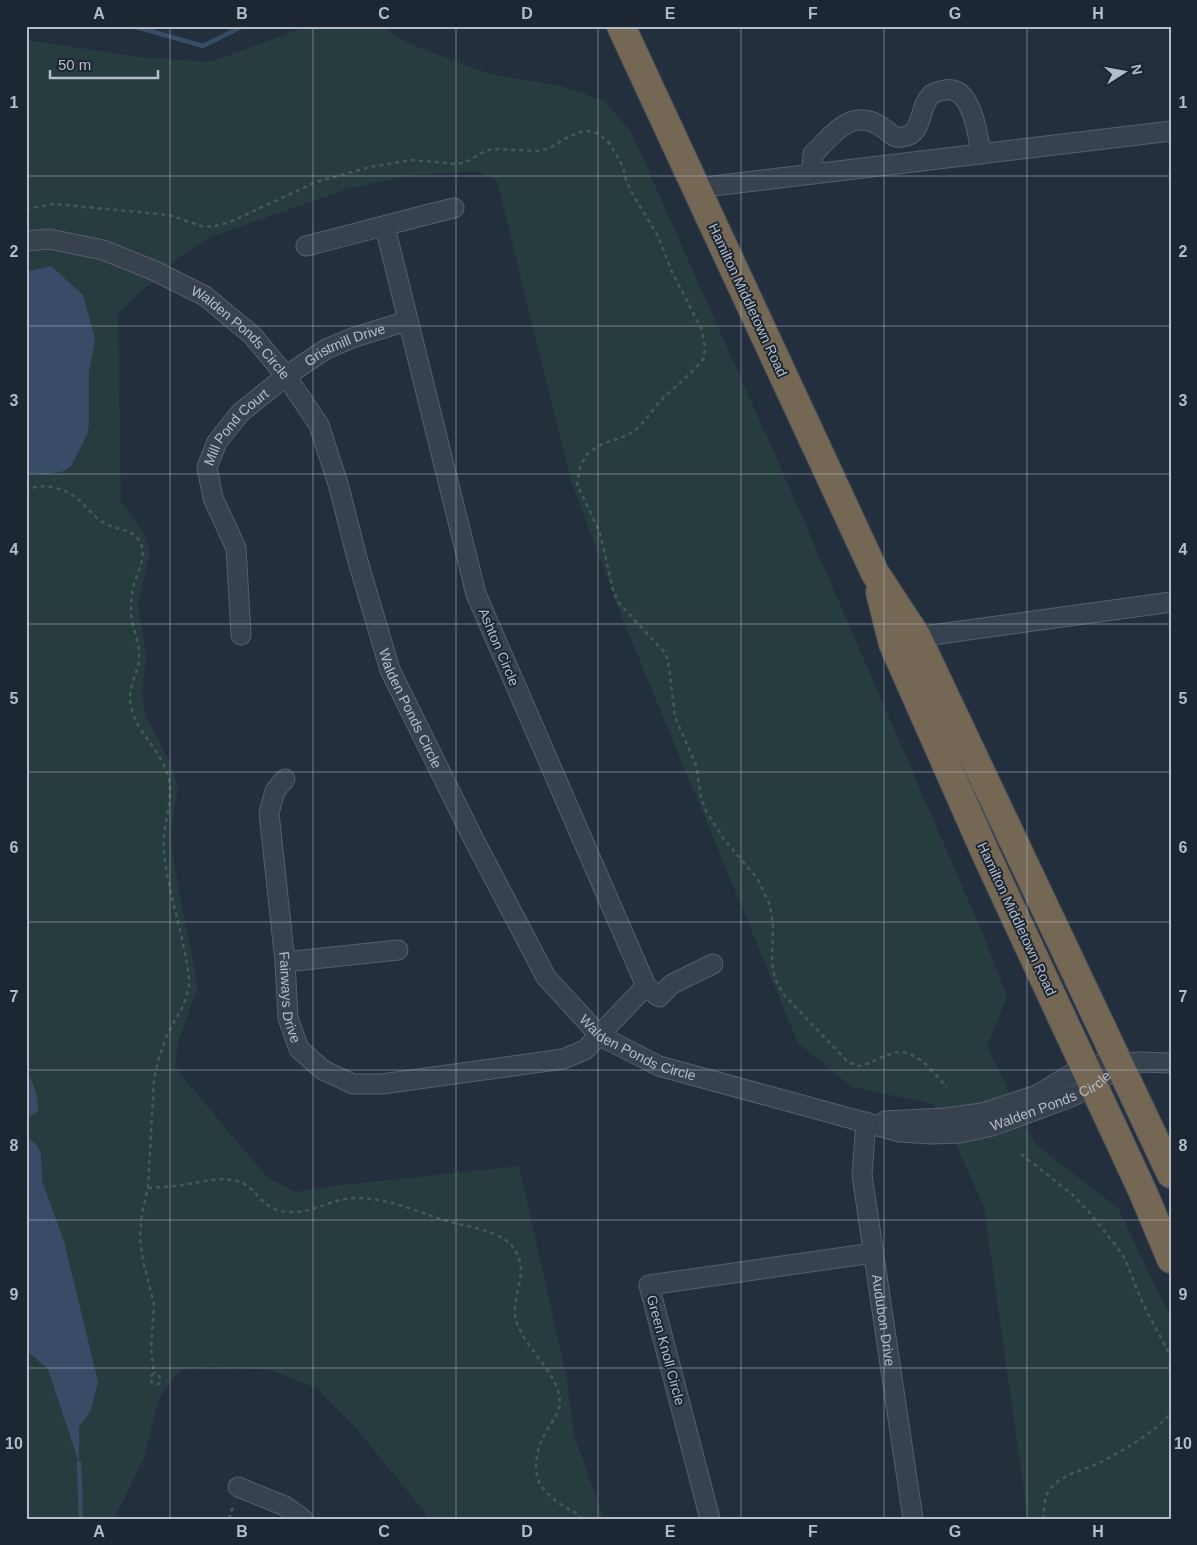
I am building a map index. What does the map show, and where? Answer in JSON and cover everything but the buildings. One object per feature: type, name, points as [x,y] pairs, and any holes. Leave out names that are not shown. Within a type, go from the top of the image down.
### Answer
[{"type":"highway","name":"Hamilton Middletown Road","points":[[621,26],[875,573],[918,637],[1171,1174]]},
{"type":"highway","name":"Hamilton Middletown Road","points":[[875,573],[893,644],[985,852],[1142,1190],[1171,1259]]},
{"type":"street","points":[[811,174],[813,154],[852,120],[864,118],[882,127],[894,137],[903,137],[911,134],[918,127],[931,95],[951,89],[960,92],[969,105],[977,130],[981,154]]},
{"type":"street","points":[[697,188],[1171,131]]},
{"type":"street","points":[[306,246],[385,227],[401,220],[454,208]]},
{"type":"street","name":"Ashton Circle","points":[[385,227],[476,594],[646,986]]},
{"type":"street","name":"Walden Ponds Circle","points":[[26,241],[49,239],[103,250],[153,270],[206,296],[252,335],[286,376],[319,425],[339,487],[357,558],[390,670],[472,838],[546,977],[600,1036],[659,1066],[900,1132],[931,1134],[960,1133],[992,1126],[1032,1112],[1090,1076],[1118,1064]]},
{"type":"street","name":"Gristmill Drive","points":[[286,376],[326,349],[354,337],[407,320]]},
{"type":"street","name":"Mill Pond Court","points":[[241,635],[236,548],[213,498],[207,466],[216,442],[240,413],[286,376]]},
{"type":"street","points":[[918,637],[1171,602]]},
{"type":"street","name":"Fairways Drive","points":[[285,779],[275,791],[269,813],[286,962],[288,1018],[299,1049],[322,1070],[353,1084],[382,1084],[563,1059],[585,1050],[600,1036]]},
{"type":"street","points":[[286,962],[398,950]]},
{"type":"street","points":[[600,1036],[646,986],[659,997],[672,984],[713,964]]},
{"type":"street","points":[[1118,1064],[1139,1062],[1171,1063]]},
{"type":"street","name":"Audubon Drive","points":[[866,1122],[862,1176],[913,1519]]},
{"type":"street","name":"Green Knoll Circle","points":[[710,1519],[648,1285],[873,1252]]},
{"type":"street","points":[[238,1487],[285,1506],[303,1519]]},
{"type":"path","points":[[26,209],[54,204],[169,214],[197,226],[215,226],[230,222],[316,182],[370,166],[411,160],[458,164],[466,162],[488,150],[495,149],[539,151],[550,148],[580,132],[591,131],[605,138],[617,155],[632,193],[659,238],[671,270],[701,328],[705,346],[704,358],[696,370],[661,400],[641,425],[628,435],[602,444],[587,454],[580,467],[578,484],[600,534],[615,596],[622,608],[666,654],[675,717],[696,765],[701,797],[706,811],[723,838],[757,878],[769,903],[773,923],[772,963],[778,986],[848,1062],[858,1066],[892,1053],[904,1052],[917,1057],[947,1087]]},
{"type":"path","points":[[26,492],[37,486],[66,491],[83,502],[92,513],[106,524],[128,530],[136,536],[141,544],[142,559],[130,605],[139,658],[129,698],[137,722],[160,756],[169,778],[170,790],[164,824],[163,849],[167,876],[187,964],[189,987],[184,1004],[166,1037],[154,1079],[148,1188],[142,1212],[140,1237],[143,1261],[154,1304],[151,1349],[154,1372],[150,1378],[154,1384],[159,1384],[160,1376],[154,1372]]},
{"type":"path","points":[[1021,1154],[1089,1212],[1117,1247],[1125,1259],[1142,1304],[1171,1357]]},
{"type":"path","points":[[148,1188],[224,1179],[239,1181],[266,1205],[272,1209],[284,1212],[302,1212],[333,1202],[354,1198],[391,1202],[447,1221],[490,1232],[508,1242],[517,1255],[522,1272],[514,1308],[517,1326],[554,1382],[560,1404],[558,1414],[546,1431],[538,1450],[536,1471],[538,1479],[541,1485],[558,1502],[582,1519]]},
{"type":"path","points":[[1044,1519],[1046,1498],[1050,1489],[1061,1480],[1101,1462],[1133,1444],[1155,1429],[1171,1413]]},
{"type":"green space","points":[[309,26],[382,26],[407,43],[489,74],[561,86],[605,101],[631,132],[777,459],[985,939],[1007,997],[987,1047],[1035,1144],[1118,1208],[1171,1319],[1171,1519],[1028,1519],[984,1207],[958,1149],[933,1104],[852,1087],[798,1043],[626,627],[571,481],[497,181],[477,171],[405,176],[347,189],[211,237],[179,257],[118,313],[121,502],[144,534],[150,552],[138,603],[146,656],[142,696],[146,716],[171,764],[178,788],[171,839],[176,876],[198,987],[178,1042],[175,1068],[267,1177],[295,1192],[519,1166],[567,1379],[574,1435],[604,1519],[430,1519],[361,1434],[318,1389],[271,1370],[213,1367],[182,1369],[171,1380],[159,1398],[144,1458],[114,1519],[26,1519],[26,40],[140,57],[210,62]]},
{"type":"water","points":[[51,266],[83,295],[95,339],[89,371],[89,424],[87,435],[71,466],[64,471],[43,475],[37,473],[26,475],[26,272]]},
{"type":"water","points":[[26,1070],[35,1090],[38,1112],[26,1118]]},
{"type":"water","points":[[26,1138],[35,1143],[41,1153],[42,1181],[64,1241],[98,1382],[91,1410],[79,1427],[79,1463],[48,1369],[26,1350]]},
{"type":"waterway","points":[[133,26],[203,46],[243,26]]},
{"type":"waterway","points":[[79,1463],[81,1519]]}]
